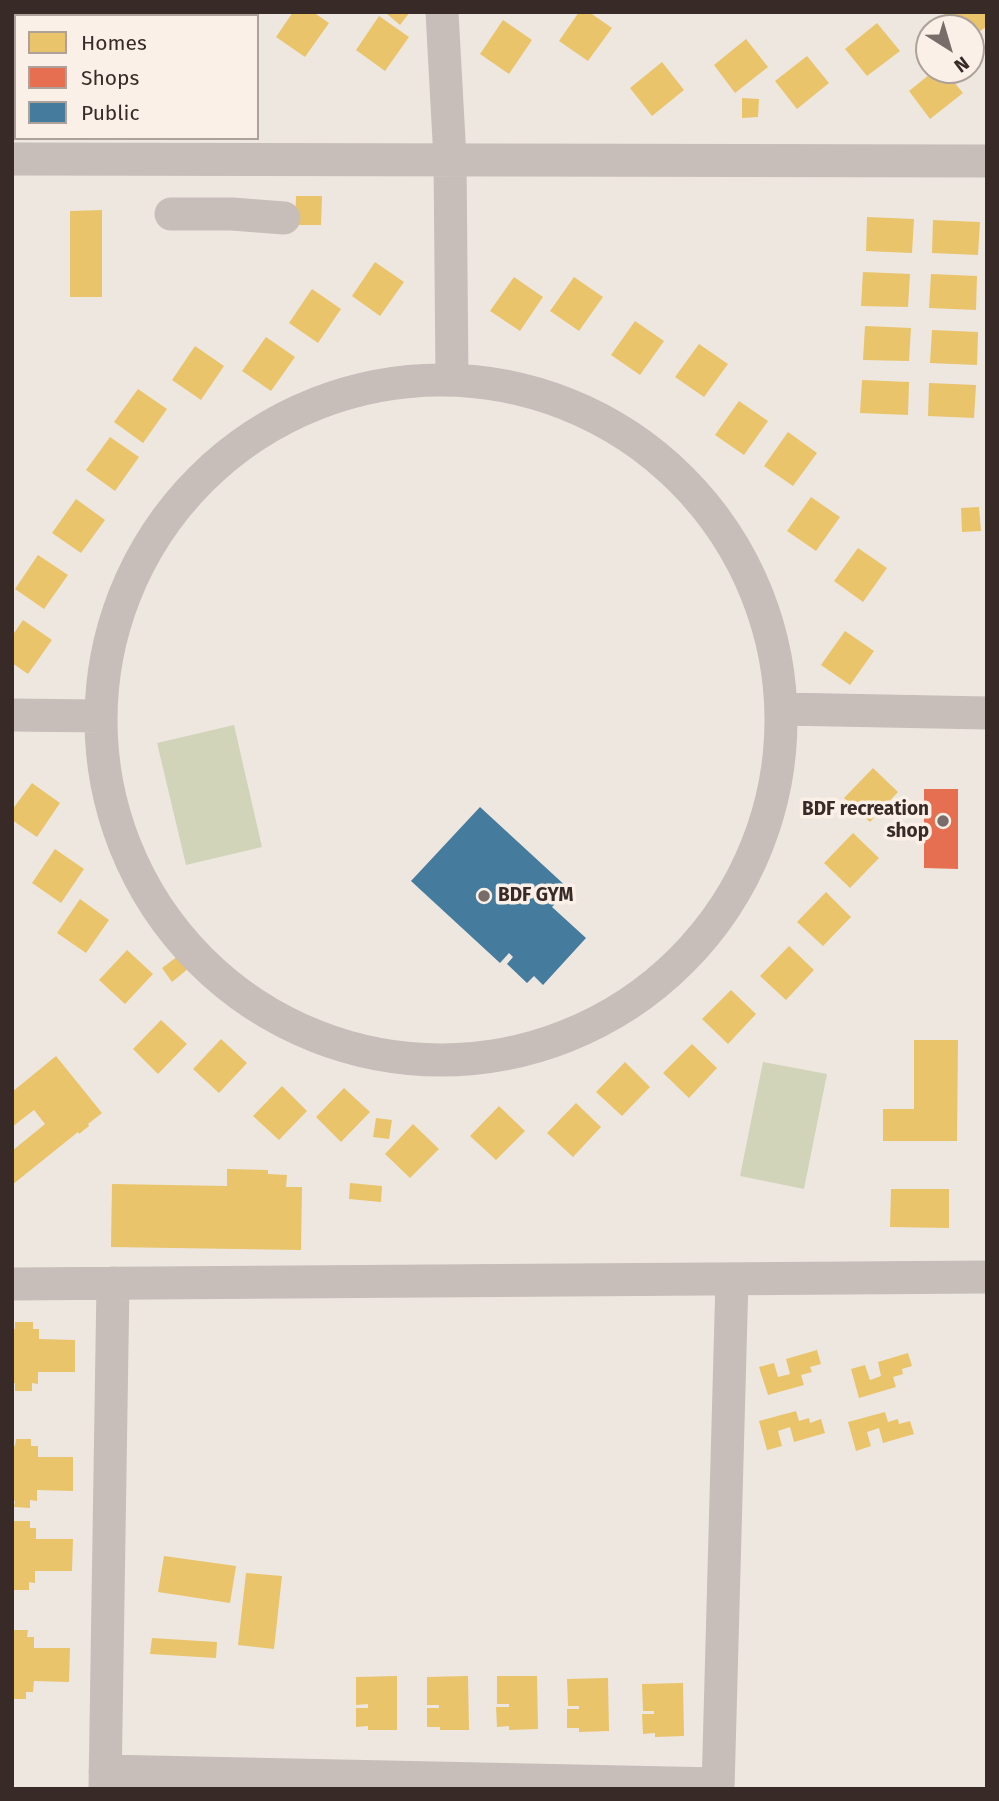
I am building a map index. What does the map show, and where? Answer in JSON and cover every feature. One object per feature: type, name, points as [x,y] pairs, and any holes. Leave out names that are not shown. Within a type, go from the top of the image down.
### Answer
[{"type":"street","points":[[443,12],[450,159],[452,379]]},
{"type":"street","points":[[12,159],[987,161]]},
{"type":"street","points":[[232,214],[233,159]]},
{"type":"street","points":[[171,214],[232,214],[284,218]]},
{"type":"street","points":[[452,379],[525,389],[594,414],[656,453],[708,505],[748,567],[773,636],[783,709],[776,786],[752,860],[712,926],[667,973],[658,982],[593,1024],[520,1051],[443,1060],[366,1053],[293,1027],[227,986],[173,932],[132,866],[108,793],[100,716],[108,649],[128,585],[162,526],[206,475],[259,433],[319,402],[384,384],[452,379]]},
{"type":"street","points":[[783,709],[987,713]]},
{"type":"street","points":[[12,715],[100,716]]},
{"type":"street","points":[[12,1284],[987,1277]]},
{"type":"street","points":[[113,1283],[105,1780],[718,1786],[732,1279]]},
{"type":"green space","points":[[234,725],[262,847],[186,865],[157,743]]},
{"type":"green space","points":[[763,1062],[827,1074],[804,1189],[740,1176]]},
{"type":"building: Homes","points":[[293,12],[313,12],[329,23],[305,57],[276,37]]},
{"type":"building: Homes","points":[[388,12],[410,12],[400,25]]},
{"type":"building: Homes","points":[[579,12],[589,12],[612,28],[588,61],[559,41]]},
{"type":"building: Homes","points":[[987,12],[987,26],[985,28],[985,14],[944,14]]},
{"type":"building: Homes","points":[[379,16],[409,37],[385,71],[356,50]]},
{"type":"building: Homes","points":[[503,20],[532,40],[509,74],[480,54]]},
{"type":"building: Homes","points":[[877,23],[900,51],[867,76],[845,49]]},
{"type":"building: Homes","points":[[746,39],[768,67],[735,93],[714,65]]},
{"type":"building: Homes","points":[[807,56],[829,83],[797,109],[775,81]]},
{"type":"building: Homes","points":[[662,62],[684,90],[652,116],[630,88]]},
{"type":"building: Homes","points":[[918,84],[956,84],[963,93],[930,119],[909,91]]},
{"type":"building: Homes","points":[[742,98],[759,99],[758,117],[742,118]]},
{"type":"building: Homes","points":[[296,196],[322,196],[321,225],[295,225]]},
{"type":"building: Homes","points":[[102,210],[102,297],[70,297],[70,211]]},
{"type":"building: Homes","points":[[867,217],[914,219],[912,253],[866,251]]},
{"type":"building: Homes","points":[[933,220],[980,222],[978,255],[932,253]]},
{"type":"building: Homes","points":[[375,262],[404,282],[380,316],[352,296]]},
{"type":"building: Homes","points":[[863,272],[910,274],[908,307],[861,306]]},
{"type":"building: Homes","points":[[931,274],[977,276],[976,310],[929,308]]},
{"type":"building: Homes","points":[[514,277],[543,297],[520,331],[490,311]]},
{"type":"building: Homes","points":[[574,277],[603,297],[579,331],[550,311]]},
{"type":"building: Homes","points":[[312,289],[341,309],[318,343],[289,323]]},
{"type":"building: Homes","points":[[635,321],[664,341],[640,375],[611,355]]},
{"type":"building: Homes","points":[[865,326],[911,328],[909,361],[863,360]]},
{"type":"building: Homes","points":[[932,330],[978,332],[977,365],[930,363]]},
{"type":"building: Homes","points":[[266,337],[295,357],[271,391],[242,371]]},
{"type":"building: Homes","points":[[699,344],[728,364],[704,397],[675,377]]},
{"type":"building: Homes","points":[[195,346],[224,366],[201,400],[172,380]]},
{"type":"building: Homes","points":[[862,380],[909,382],[908,415],[860,413]]},
{"type":"building: Homes","points":[[929,383],[976,385],[974,418],[928,416]]},
{"type":"building: Homes","points":[[138,389],[167,409],[143,443],[114,422]]},
{"type":"building: Homes","points":[[739,401],[768,421],[744,455],[715,435]]},
{"type":"building: Homes","points":[[788,432],[817,453],[793,486],[764,466]]},
{"type":"building: Homes","points":[[110,437],[139,457],[115,491],[86,470]]},
{"type":"building: Homes","points":[[811,497],[840,517],[816,551],[787,531]]},
{"type":"building: Homes","points":[[76,499],[105,520],[81,553],[52,533]]},
{"type":"building: Homes","points":[[979,507],[981,531],[962,532],[961,508]]},
{"type":"building: Homes","points":[[858,548],[887,568],[863,602],[834,581]]},
{"type":"building: Homes","points":[[38,555],[68,575],[44,609],[15,589]]},
{"type":"building: Homes","points":[[23,620],[52,640],[28,674],[12,663],[12,636]]},
{"type":"building: Homes","points":[[845,631],[874,651],[850,685],[821,665]]},
{"type":"building: Homes","points":[[873,768],[898,792],[870,822],[844,798]]},
{"type":"building: Homes","points":[[32,783],[60,803],[37,837],[12,820],[12,810]]},
{"type":"building: Homes","points":[[853,833],[879,858],[850,888],[824,863]]},
{"type":"building: Homes","points":[[55,849],[84,869],[61,903],[32,883]]},
{"type":"building: Homes","points":[[826,892],[851,917],[823,946],[797,922]]},
{"type":"building: Homes","points":[[80,899],[109,920],[86,953],[57,933]]},
{"type":"building: Homes","points":[[789,946],[814,970],[786,1000],[760,976]]},
{"type":"building: Homes","points":[[127,950],[153,974],[125,1004],[99,980]]},
{"type":"building: Homes","points":[[178,956],[189,968],[172,982],[162,968]]},
{"type":"building: Homes","points":[[731,990],[756,1014],[728,1044],[702,1019]]},
{"type":"building: Homes","points":[[161,1020],[187,1044],[158,1074],[133,1049]]},
{"type":"building: Homes","points":[[221,1039],[247,1063],[219,1093],[193,1069]]},
{"type":"building: Homes","points":[[914,1040],[958,1040],[957,1141],[883,1141],[883,1109],[914,1109]]},
{"type":"building: Homes","points":[[692,1044],[717,1068],[689,1098],[663,1073]]},
{"type":"building: Homes","points":[[56,1056],[102,1113],[12,1185],[12,1151],[45,1124],[34,1110],[12,1127],[12,1092]]},
{"type":"building: Homes","points":[[625,1062],[650,1087],[622,1116],[596,1092]]},
{"type":"building: Homes","points":[[282,1086],[307,1111],[279,1140],[253,1116]]},
{"type":"building: Homes","points":[[344,1088],[370,1112],[341,1142],[316,1117]]},
{"type":"building: Homes","points":[[576,1103],[601,1127],[573,1157],[547,1133]]},
{"type":"building: Homes","points":[[499,1106],[525,1131],[496,1160],[470,1136]]},
{"type":"building: Homes","points":[[376,1118],[392,1120],[389,1139],[373,1137]]},
{"type":"building: Homes","points":[[413,1124],[439,1149],[410,1178],[385,1154]]},
{"type":"building: Homes","points":[[227,1169],[268,1170],[268,1174],[287,1175],[286,1187],[302,1187],[301,1250],[111,1247],[112,1184],[227,1186]]},
{"type":"building: Homes","points":[[350,1183],[382,1186],[381,1202],[349,1199]]},
{"type":"building: Homes","points":[[891,1189],[949,1189],[949,1228],[890,1227]]},
{"type":"building: Homes","points":[[15,1322],[33,1322],[33,1329],[39,1329],[39,1339],[75,1340],[75,1372],[38,1372],[38,1384],[32,1383],[32,1391],[15,1391],[15,1383],[12,1383],[12,1328],[15,1329]]},
{"type":"building: Homes","points":[[817,1350],[821,1364],[810,1367],[812,1372],[801,1375],[804,1385],[768,1395],[759,1367],[774,1363],[778,1377],[790,1374],[786,1359]]},
{"type":"building: Homes","points":[[908,1353],[912,1366],[902,1369],[903,1374],[893,1377],[896,1387],[859,1398],[851,1369],[865,1365],[870,1380],[881,1376],[878,1362]]},
{"type":"building: Homes","points":[[796,1411],[799,1421],[809,1418],[810,1423],[821,1419],[825,1433],[794,1442],[790,1427],[778,1431],[782,1446],[767,1450],[759,1421]]},
{"type":"building: Homes","points":[[885,1412],[888,1422],[898,1419],[899,1424],[910,1421],[914,1434],[883,1443],[879,1428],[867,1432],[871,1446],[856,1451],[848,1422]]},
{"type":"building: Homes","points":[[16,1439],[31,1439],[31,1446],[38,1446],[38,1457],[73,1457],[73,1491],[37,1490],[37,1501],[30,1500],[30,1508],[14,1507],[12,1445],[15,1446]]},
{"type":"building: Homes","points":[[12,1521],[30,1521],[30,1528],[36,1528],[36,1539],[73,1539],[72,1571],[35,1571],[35,1583],[29,1582],[29,1590],[12,1590]]},
{"type":"building: Homes","points":[[164,1556],[236,1566],[230,1603],[158,1592]]},
{"type":"building: Homes","points":[[246,1573],[282,1576],[274,1649],[238,1645]]},
{"type":"building: Homes","points":[[12,1630],[28,1630],[27,1637],[34,1637],[34,1648],[70,1648],[69,1682],[34,1681],[33,1692],[26,1692],[26,1699],[12,1699]]},
{"type":"building: Homes","points":[[152,1638],[217,1642],[216,1658],[150,1654]]},
{"type":"building: Homes","points":[[397,1676],[397,1730],[368,1730],[368,1726],[356,1727],[356,1708],[368,1708],[368,1704],[356,1705],[356,1677]]},
{"type":"building: Homes","points":[[468,1676],[469,1730],[427,1727],[427,1708],[439,1708],[439,1705],[427,1705],[427,1677]]},
{"type":"building: Homes","points":[[497,1676],[537,1676],[538,1729],[509,1730],[509,1726],[497,1727],[496,1707],[509,1707],[509,1704],[497,1704]]},
{"type":"building: Homes","points":[[608,1678],[609,1731],[579,1732],[579,1728],[567,1728],[567,1709],[579,1709],[579,1706],[568,1706],[567,1679]]},
{"type":"building: Homes","points":[[683,1683],[684,1736],[655,1737],[655,1733],[643,1734],[642,1714],[654,1714],[654,1711],[643,1711],[642,1684]]},
{"type":"building: Shops","points":[[924,789],[958,789],[958,869],[924,868]]},
{"type":"building: Public","points":[[480,807],[569,889],[552,907],[586,938],[543,985],[534,976],[527,983],[507,964],[513,957],[509,953],[500,963],[411,881]]},
{"type":"place","name":"BDF recreation shop","points":[[943,821]]},
{"type":"place","name":"BDF GYM","points":[[484,896]]}]
